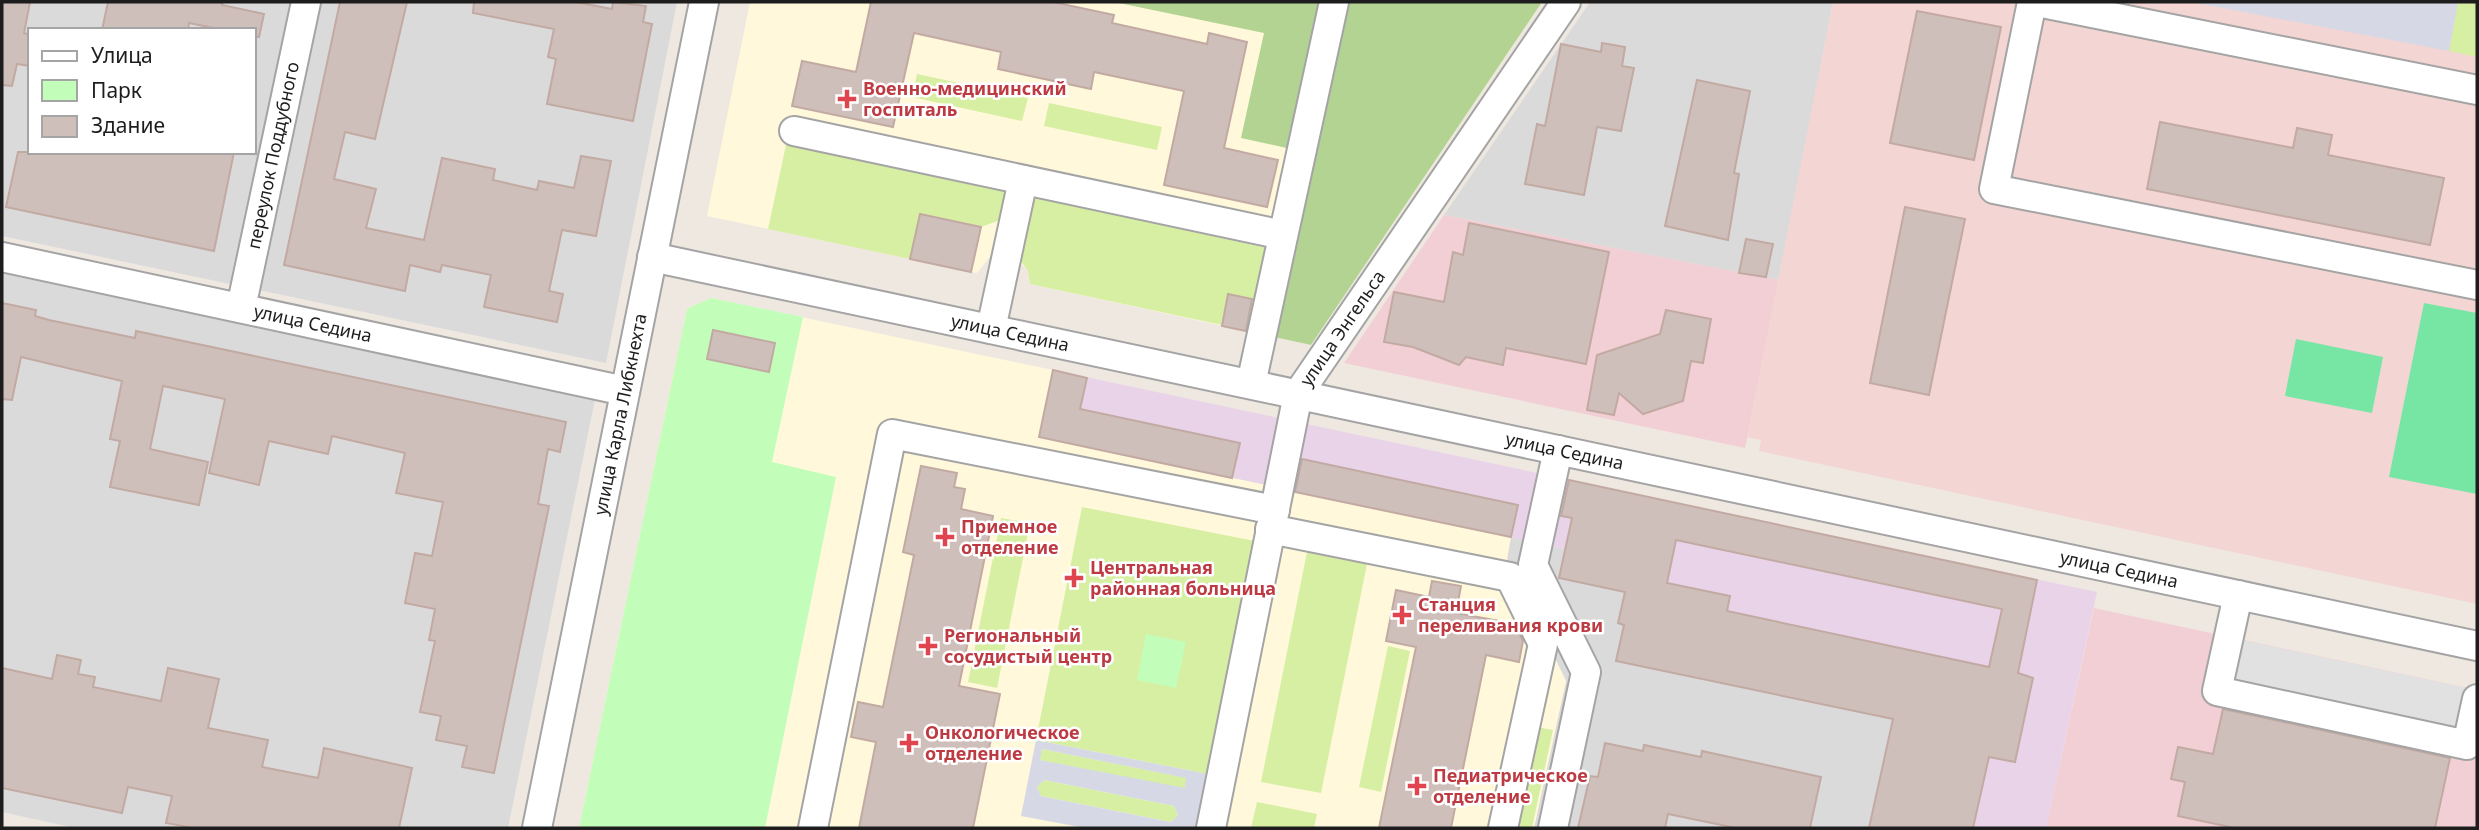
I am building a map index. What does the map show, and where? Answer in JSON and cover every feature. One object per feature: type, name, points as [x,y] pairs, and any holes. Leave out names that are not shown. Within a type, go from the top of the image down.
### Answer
[{"type":"street","name":"переулок Поддубного","points":[[241,308],[306,2]]},
{"type":"street","name":"улица Карла Либкнехта","points":[[537,828],[704,2]]},
{"type":"street","points":[[1251,384],[1334,2]]},
{"type":"street","name":"улица Энгельса","points":[[1211,828],[1298,394],[1566,2]]},
{"type":"street","points":[[2477,90],[2115,10],[2034,2],[1994,189],[2477,285]]},
{"type":"street","points":[[794,131],[1283,235]]},
{"type":"street","points":[[991,329],[1023,180]]},
{"type":"street","name":"улица Седина","points":[[2,257],[625,391]]},
{"type":"street","name":"улица Седина","points":[[652,257],[2477,646]]},
{"type":"street","points":[[813,828],[892,434],[1273,519],[1510,577],[1543,644],[1503,828]]},
{"type":"street","points":[[1553,828],[1587,671],[1533,565],[1558,450]]},
{"type":"street","points":[[2238,595],[2217,691],[2467,745],[2477,699]]},
{"type":"shaded area","points":[[2,2],[677,2],[606,363],[2,236]]},
{"type":"shaded area","points":[[750,2],[1542,2],[1311,345],[1030,284],[1028,270],[1015,259],[992,254],[977,273],[707,216]]},
{"type":"shaded area","points":[[1590,2],[1833,2],[1779,280],[1444,215]]},
{"type":"shaded area","points":[[1833,2],[2477,2],[2477,604],[1759,451],[1761,440],[1747,437]]},
{"type":"shaded area","points":[[2191,2],[2458,2],[2449,51]]},
{"type":"shaded area","points":[[1444,215],[1779,280],[1745,448],[1344,363]]},
{"type":"shaded area","points":[[2,272],[595,399],[508,828],[75,828],[2,812]]},
{"type":"shaded area","name":"Центральная районная больница","points":[[711,298],[1053,370],[1039,437],[1511,537],[1507,559],[1566,681],[1534,828],[579,828],[687,309]]},
{"type":"shaded area","points":[[1053,370],[2097,592],[2046,828],[1869,828],[1900,683],[1618,623],[1625,592],[1559,578],[1565,549],[1039,437]]},
{"type":"shaded area","points":[[1511,537],[1565,549],[1559,578],[1625,592],[1619,624],[1900,683],[1869,828],[1534,828],[1566,681],[1507,559]]},
{"type":"shaded area","points":[[2094,608],[2477,690],[2477,828],[2046,828]]},
{"type":"shaded area","points":[[2237,639],[2472,689],[2461,740],[2226,689]]},
{"type":"shaded area","points":[[1036,740],[1213,775],[1203,828],[1085,828],[1021,816]],"holes":[[[1042,749],[1186,778],[1185,788],[1040,760]],[[1044,780],[1174,806],[1178,815],[1171,822],[1041,796],[1037,787]]]},
{"type":"green space","points":[[1114,2],[1542,2],[1311,345],[1274,337],[1314,154],[1241,138],[1264,33]]},
{"type":"green space","points":[[2458,2],[2477,2],[2477,57],[2449,51]]},
{"type":"green space","points":[[917,74],[1028,98],[1022,121],[912,97]]},
{"type":"green space","points":[[1049,103],[1162,127],[1157,150],[1044,126]]},
{"type":"green space","points":[[786,145],[1006,192],[1000,220],[981,227],[920,215],[910,259],[768,229]]},
{"type":"green space","points":[[1032,197],[1267,248],[1255,300],[1229,294],[1222,325],[1030,284],[1028,271],[1020,260]]},
{"type":"green space","points":[[711,298],[803,317],[772,462],[836,477],[765,828],[579,828],[687,309]]},
{"type":"green space","points":[[2424,303],[2477,313],[2477,494],[2389,477]]},
{"type":"green space","points":[[2296,339],[2383,357],[2372,413],[2285,396]]},
{"type":"green space","points":[[1082,507],[1260,542],[1213,775],[1036,740]]},
{"type":"green space","points":[[1001,518],[1030,523],[997,688],[968,682]]},
{"type":"green space","points":[[1307,552],[1367,564],[1321,793],[1261,782]]},
{"type":"green space","points":[[1146,634],[1186,642],[1176,688],[1137,680]]},
{"type":"green space","points":[[1388,646],[1410,651],[1381,792],[1359,787]]},
{"type":"green space","points":[[1537,727],[1553,730],[1532,828],[1515,828]]},
{"type":"green space","points":[[1042,749],[1187,778],[1185,789],[1039,760]]},
{"type":"green space","points":[[1044,780],[1174,806],[1178,815],[1171,822],[1041,796],[1037,787]]},
{"type":"green space","points":[[1257,802],[1317,814],[1314,828],[1251,828]]},
{"type":"building","points":[[2,2],[30,2],[24,33],[28,34],[28,66],[17,64],[12,86],[2,85]]},
{"type":"building","points":[[108,2],[223,2],[222,5],[264,14],[259,37],[256,36],[256,28],[213,28],[189,23],[188,28],[102,28]]},
{"type":"building","points":[[340,2],[407,2],[375,139],[345,132],[334,179],[376,189],[366,228],[424,240],[442,158],[495,169],[493,180],[537,190],[539,181],[574,188],[581,156],[611,161],[596,236],[562,230],[549,291],[563,294],[557,322],[484,307],[491,275],[442,265],[440,272],[410,265],[405,291],[284,265]]},
{"type":"building","points":[[474,2],[576,2],[612,9],[613,2],[646,6],[643,22],[652,24],[633,121],[547,104],[556,59],[548,57],[554,29],[473,13]]},
{"type":"building","name":"Военно-медицинский госпиталь","points":[[871,2],[1053,2],[1114,15],[1112,23],[1207,44],[1209,33],[1247,42],[1224,148],[1278,160],[1267,207],[1164,185],[1184,91],[1094,72],[1091,89],[998,69],[1001,52],[914,33],[893,127],[792,106],[802,61],[856,72]]},
{"type":"building","points":[[1917,11],[2001,27],[1974,160],[1890,143]]},
{"type":"building","points":[[1602,43],[1625,47],[1622,66],[1634,68],[1621,131],[1597,127],[1584,195],[1525,184],[1537,124],[1545,126],[1561,44],[1601,52]]},
{"type":"building","points":[[1697,80],[1750,91],[1734,173],[1739,174],[1728,240],[1665,226]]},
{"type":"building","points":[[2160,122],[2293,148],[2297,128],[2332,135],[2328,155],[2444,178],[2430,245],[2147,189]]},
{"type":"building","points":[[18,152],[234,154],[214,251],[6,207]]},
{"type":"building","points":[[1905,207],[1965,219],[1929,395],[1870,383]]},
{"type":"building","points":[[920,214],[981,227],[971,272],[910,259]]},
{"type":"building","points":[[1469,223],[1609,252],[1586,364],[1506,348],[1503,365],[1466,357],[1459,365],[1413,347],[1384,342],[1394,292],[1444,302],[1453,252],[1463,255]]},
{"type":"building","points":[[1746,239],[1773,244],[1766,277],[1739,273]]},
{"type":"building","points":[[1228,294],[1252,299],[1246,331],[1222,326]]},
{"type":"building","points":[[2,303],[36,310],[35,316],[49,320],[135,338],[136,331],[566,422],[560,452],[548,449],[538,504],[549,506],[494,773],[462,767],[467,746],[436,740],[441,716],[420,712],[435,641],[429,640],[435,609],[405,603],[415,553],[432,556],[443,502],[396,493],[405,453],[332,436],[328,454],[269,441],[259,485],[209,473],[225,399],[163,386],[150,449],[208,462],[199,505],[110,487],[120,441],[110,439],[122,381],[21,357],[12,400],[2,399]]},
{"type":"building","points":[[1666,310],[1711,319],[1703,363],[1691,361],[1683,401],[1643,414],[1619,393],[1614,415],[1587,410],[1597,355],[1660,334]]},
{"type":"building","points":[[713,330],[775,343],[769,372],[707,359]]},
{"type":"building","points":[[1053,370],[1087,378],[1080,409],[1240,443],[1232,478],[1039,437]]},
{"type":"building","points":[[1302,459],[1518,505],[1511,537],[1295,492]]},
{"type":"building","points":[[921,466],[957,473],[954,487],[965,489],[961,509],[993,516],[959,686],[1000,694],[973,828],[859,828],[876,742],[851,737],[858,702],[883,707],[914,555],[903,552]]},
{"type":"building","points":[[1569,480],[2037,580],[2018,673],[2033,678],[2015,762],[1989,757],[1973,828],[1869,828],[1893,719],[1616,661],[1624,625],[1618,623],[1625,592],[1559,578],[1572,518],[1561,516]],"holes":[[[1676,540],[2002,609],[1989,667],[1727,611],[1730,596],[1667,583]]]},
{"type":"building","points":[[1432,581],[1461,586],[1456,613],[1515,624],[1523,641],[1519,662],[1486,655],[1451,828],[1379,828],[1416,647],[1386,641],[1396,590],[1429,597]]},
{"type":"building","points":[[57,655],[81,660],[78,674],[95,677],[93,687],[161,701],[168,668],[219,679],[208,728],[268,740],[262,767],[318,778],[324,748],[412,768],[399,828],[194,828],[166,823],[172,796],[128,787],[122,813],[2,788],[2,668],[52,679]]},
{"type":"building","points":[[2223,709],[2450,758],[2435,828],[2235,828],[2178,816],[2185,782],[2171,779],[2178,747],[2213,754]]},
{"type":"building","points":[[1605,743],[1643,751],[1644,745],[1701,757],[1702,751],[1821,777],[1810,828],[1736,828],[1668,814],[1665,828],[1578,828],[1590,776],[1598,777]]},
{"type":"place","name":"Военно-медицинский госпиталь","points":[[847,99]]},
{"type":"place","name":"Приемное отделение","points":[[945,537]]},
{"type":"place","name":"Центральная районная больница","points":[[1074,578]]},
{"type":"place","name":"Станция переливания крови","points":[[1402,615]]},
{"type":"place","name":"Региональный сосудистый центр","points":[[928,646]]},
{"type":"place","name":"Онкологическое отделение","points":[[909,743]]},
{"type":"place","name":"Педиатрическое отделение","points":[[1417,786]]}]
